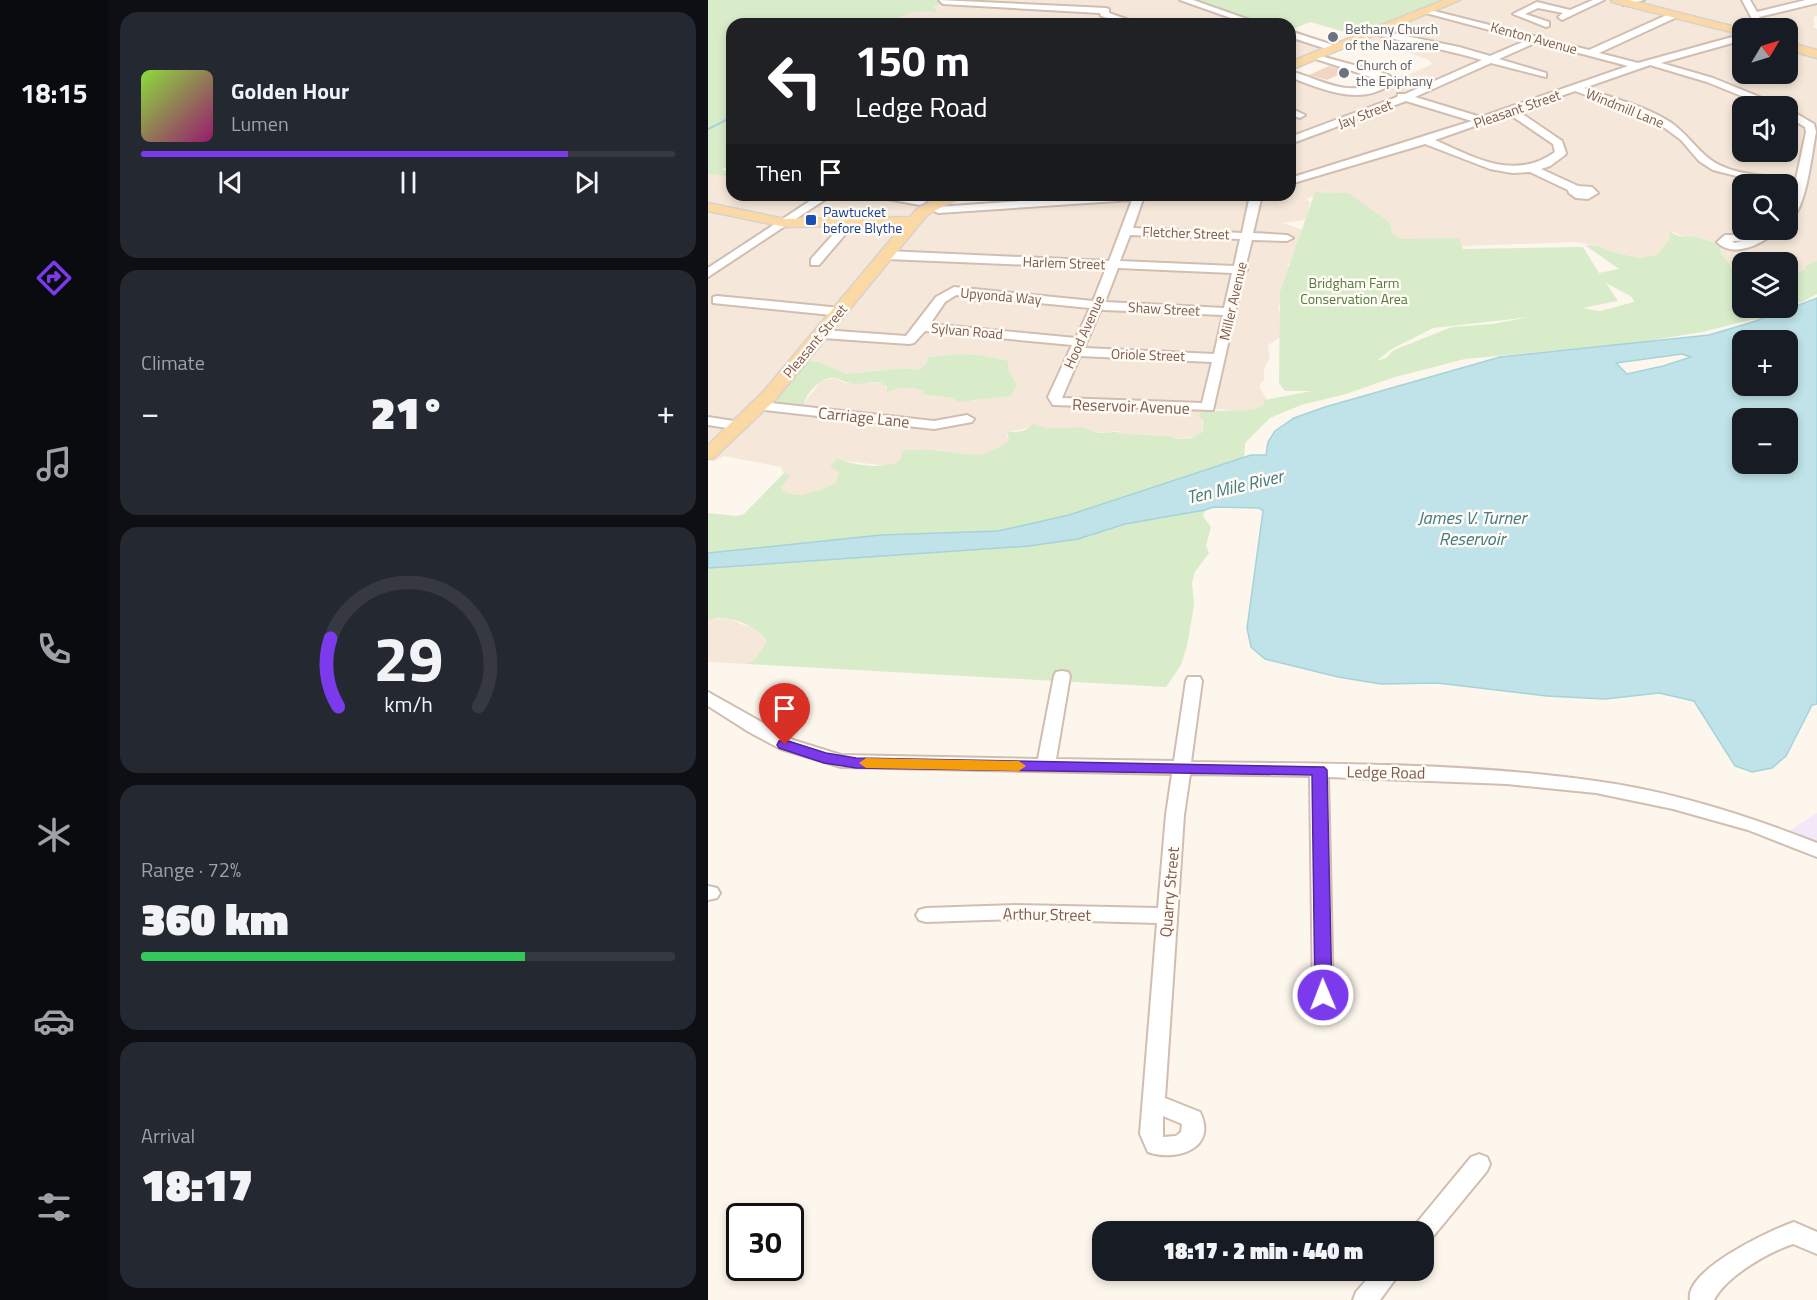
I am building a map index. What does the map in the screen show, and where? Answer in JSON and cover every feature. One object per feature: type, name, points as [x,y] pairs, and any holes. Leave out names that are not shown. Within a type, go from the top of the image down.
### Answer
[{"type":"main road","points":[[1296,64],[1454,0]]},
{"type":"main road","points":[[1621,1],[1732,32]]},
{"type":"main road","points":[[1798,49],[1817,54]]},
{"type":"main road","points":[[918,213],[952,201]]},
{"type":"main road","points":[[708,207],[785,223],[849,222],[938,210],[956,201]]},
{"type":"main road","name":"Pleasant Street","points":[[708,454],[761,406],[841,312],[918,213]]},
{"type":"street","points":[[1102,18],[1113,0]]},
{"type":"street","points":[[1184,0],[1238,18]]},
{"type":"street","points":[[1522,35],[1600,0]]},
{"type":"street","points":[[1621,1],[1640,0]]},
{"type":"street","points":[[1746,0],[1756,18]]},
{"type":"street","points":[[1755,15],[1817,0]]},
{"type":"street","points":[[943,1],[1105,12],[1120,18]]},
{"type":"street","points":[[1546,24],[1517,14],[1537,5],[1572,13]]},
{"type":"street","name":"Kenton Avenue","points":[[1429,11],[1638,66]]},
{"type":"street","points":[[1591,53],[1674,15]]},
{"type":"street","points":[[1375,31],[1491,59],[1544,75]]},
{"type":"street","points":[[1296,36],[1333,48]]},
{"type":"street","name":"Pleasant Street","points":[[1296,179],[1426,140],[1638,66],[1732,38]]},
{"type":"street","name":"Jay Street","points":[[1296,139],[1407,97],[1536,39]]},
{"type":"street","points":[[1296,76],[1348,93],[1365,93],[1388,82],[1387,78],[1316,56]]},
{"type":"street","points":[[1652,62],[1710,80],[1749,96]]},
{"type":"street","points":[[1378,88],[1483,121]]},
{"type":"street","name":"Windmill Lane","points":[[1577,89],[1666,124],[1685,138],[1703,159],[1717,168],[1756,178],[1800,183]]},
{"type":"street","points":[[1426,140],[1479,163],[1509,169],[1530,168],[1557,158],[1561,153],[1558,142],[1512,111]]},
{"type":"street","points":[[1798,119],[1810,126],[1810,140],[1798,194]]},
{"type":"street","points":[[1530,168],[1576,189]]},
{"type":"street","points":[[708,273],[817,201]]},
{"type":"street","points":[[894,201],[918,213]]},
{"type":"street","points":[[968,201],[985,205]]},
{"type":"street","points":[[938,210],[1053,201]]},
{"type":"street","name":"Hood Avenue","points":[[1055,400],[1054,397],[1097,305],[1137,201]]},
{"type":"street","name":"Miller Avenue","points":[[1208,407],[1241,270],[1255,201]]},
{"type":"street","points":[[815,262],[849,222]]},
{"type":"street","name":"Fletcher Street","points":[[1125,231],[1287,238]]},
{"type":"street","name":"Harlem Street","points":[[886,255],[1241,270]]},
{"type":"street","name":"Upyonda Way","points":[[922,327],[946,294],[954,291],[1097,305]]},
{"type":"street","points":[[717,300],[841,312]]},
{"type":"street","name":"Shaw Street","points":[[1097,305],[1230,312]]},
{"type":"street","name":"Sylvan Road","points":[[823,334],[903,341],[911,339],[922,327],[1079,347]]},
{"type":"street","name":"Oriole Street","points":[[1079,347],[1220,358]]},
{"type":"street","name":"Reservoir Avenue","points":[[1055,400],[1063,404],[1208,407]]},
{"type":"street","name":"Carriage Lane","points":[[761,406],[934,425],[967,419]]},
{"type":"street","points":[[708,421],[741,426]]},
{"type":"street","points":[[1046,766],[1062,676]]},
{"type":"street","name":"Quarry Street","points":[[1154,1104],[1180,768],[1194,681]]},
{"type":"street","name":"Ledge Road","points":[[708,698],[772,739],[797,750],[824,758],[856,763],[1453,773],[1596,787],[1732,818],[1817,850]]},
{"type":"street","points":[[1319,770],[1323,995]]},
{"type":"street","name":"Arthur Street","points":[[926,915],[1016,912],[1167,916]]},
{"type":"street","points":[[1432,1221],[1479,1164]]},
{"type":"street","points":[[1702,1300],[1701,1295],[1725,1268],[1768,1241],[1794,1233],[1809,1239]]},
{"type":"street","points":[[1365,1300],[1381,1281]]},
{"type":"shaded area","points":[[950,0],[1180,0],[1234,18],[900,18],[909,13],[928,10],[937,12],[934,7]]},
{"type":"shaded area","points":[[1454,0],[1817,0],[1817,16],[1813,17],[1815,25],[1813,27],[1817,29],[1817,261],[1805,266],[1805,269],[1798,273],[1798,252],[1732,252],[1732,268],[1719,250],[1724,247],[1723,242],[1711,243],[1686,238],[1671,231],[1670,238],[1657,255],[1640,258],[1612,252],[1599,246],[1575,242],[1440,247],[1402,243],[1325,191],[1306,199],[1310,202],[1308,210],[1311,215],[1304,220],[1283,223],[1303,230],[1296,262],[1287,264],[1290,268],[1278,310],[1281,337],[1268,345],[1270,357],[1264,369],[1264,380],[1259,386],[1267,400],[1263,406],[1252,410],[1232,412],[1220,409],[1202,412],[1203,432],[1198,436],[1177,439],[1169,436],[1124,434],[1116,431],[1105,433],[1072,428],[1055,430],[1031,427],[1006,433],[1009,441],[985,455],[969,457],[941,450],[903,451],[899,461],[887,466],[837,460],[839,476],[836,482],[809,494],[788,494],[783,491],[781,487],[786,478],[781,467],[724,456],[712,462],[708,446],[708,175],[726,176],[726,201],[959,201],[942,208],[1029,201],[1296,201],[1296,77],[1346,94],[1359,95],[1377,90],[1390,77],[1408,75],[1432,64],[1429,60],[1387,45],[1373,46],[1359,38]],"holes":[[[980,355],[1009,361],[1008,369],[1017,383],[1011,396],[973,401],[925,395],[923,391],[914,388],[901,388],[889,392],[883,383],[845,383],[835,378],[821,381],[804,403],[800,360],[818,362],[847,374],[903,368],[919,370],[926,364],[929,357]]]},
{"type":"shaded area","points":[[1296,38],[1331,49],[1296,64]]},
{"type":"shaded area","points":[[731,619],[753,627],[767,641],[756,658],[747,664],[708,662],[708,620]]},
{"type":"shaded area","points":[[1817,813],[1817,843],[1789,831]]},
{"type":"green space","points":[[708,0],[950,0],[934,7],[938,13],[925,11],[898,18],[726,18],[726,168],[721,169],[726,171],[726,176],[708,175]]},
{"type":"green space","points":[[1188,0],[1442,0],[1355,35],[1310,22],[1296,28],[1296,18],[1244,18]]},
{"type":"green space","name":"Bridgham Farm Conservation Area","points":[[1315,192],[1348,193],[1390,223],[1392,233],[1402,239],[1459,238],[1463,249],[1583,247],[1599,273],[1619,269],[1585,245],[1599,246],[1612,252],[1640,258],[1657,255],[1670,238],[1670,231],[1682,237],[1723,242],[1724,247],[1719,250],[1732,268],[1732,318],[1767,318],[1635,343],[1465,359],[1395,377],[1346,394],[1301,405],[1270,418],[1245,443],[1244,458],[1069,515],[998,531],[881,535],[708,553],[708,513],[737,516],[744,514],[784,473],[791,475],[781,487],[783,491],[797,495],[810,493],[836,482],[839,473],[830,466],[837,459],[860,465],[877,466],[899,461],[905,450],[984,454],[1009,441],[1007,432],[1025,430],[1034,423],[1046,428],[1076,427],[1102,433],[1117,432],[1169,436],[1177,439],[1191,438],[1203,432],[1203,420],[1198,416],[1202,412],[1248,410],[1263,406],[1265,400],[1312,391],[1285,391],[1279,383],[1280,292]],"holes":[[[1606,283],[1632,297],[1634,302],[1600,311],[1582,308],[1618,301]],[[1530,317],[1493,324],[1452,327],[1394,350],[1386,358],[1377,361],[1390,350],[1433,328]]]},
{"type":"green space","points":[[1817,261],[1817,294],[1798,303],[1798,273],[1805,269],[1805,266]]},
{"type":"green space","points":[[980,355],[1009,361],[1008,369],[1017,384],[1011,396],[959,402],[952,398],[925,395],[923,391],[914,388],[887,392],[887,387],[882,383],[854,384],[831,378],[812,389],[804,403],[807,407],[761,405],[800,360],[818,362],[847,374],[903,368],[919,370],[926,364],[929,357]]},
{"type":"green space","points":[[1205,510],[1203,516],[1211,527],[1206,546],[1209,553],[1195,572],[1192,583],[1194,605],[1187,646],[1181,665],[1166,687],[747,664],[756,658],[767,641],[762,635],[740,622],[724,618],[708,620],[708,568],[1029,546],[1078,539],[1125,524]]},
{"type":"water","name":"James V. Turner Reservoir","points":[[1817,298],[1817,704],[1812,705],[1786,756],[1772,768],[1752,772],[1735,766],[1694,701],[1659,693],[1605,699],[1547,696],[1437,683],[1381,684],[1338,677],[1265,659],[1251,647],[1247,628],[1263,511],[1259,508],[1214,507],[1125,524],[1078,539],[1029,546],[708,568],[708,553],[881,535],[998,531],[1069,515],[1251,455],[1266,455],[1268,442],[1275,431],[1294,418],[1500,357],[1709,335],[1764,318],[1798,318],[1798,305]],"holes":[[[1682,354],[1691,357],[1627,374],[1616,363]]]},
{"type":"building","name":"Church of the Epiphany","points":[[1329,66],[1347,71],[1327,80],[1309,75]]},
{"type":"waterway","points":[[708,129],[726,120]]},
{"type":"slow traffic","points":[[866,763],[1019,766]]},
{"type":"place","name":"Bethany Church of the Nazarene","points":[[1333,37]]},
{"type":"place","name":"Church of the Epiphany","points":[[1344,73]]},
{"type":"place","name":"Pawtucket before Blythe","points":[[811,220]]},
{"type":"route","points":[[785,745],[824,758],[856,763],[1319,770],[1323,995]]},
{"type":"water label","name":"Ten Mile River","points":[[1235,487]]}]
